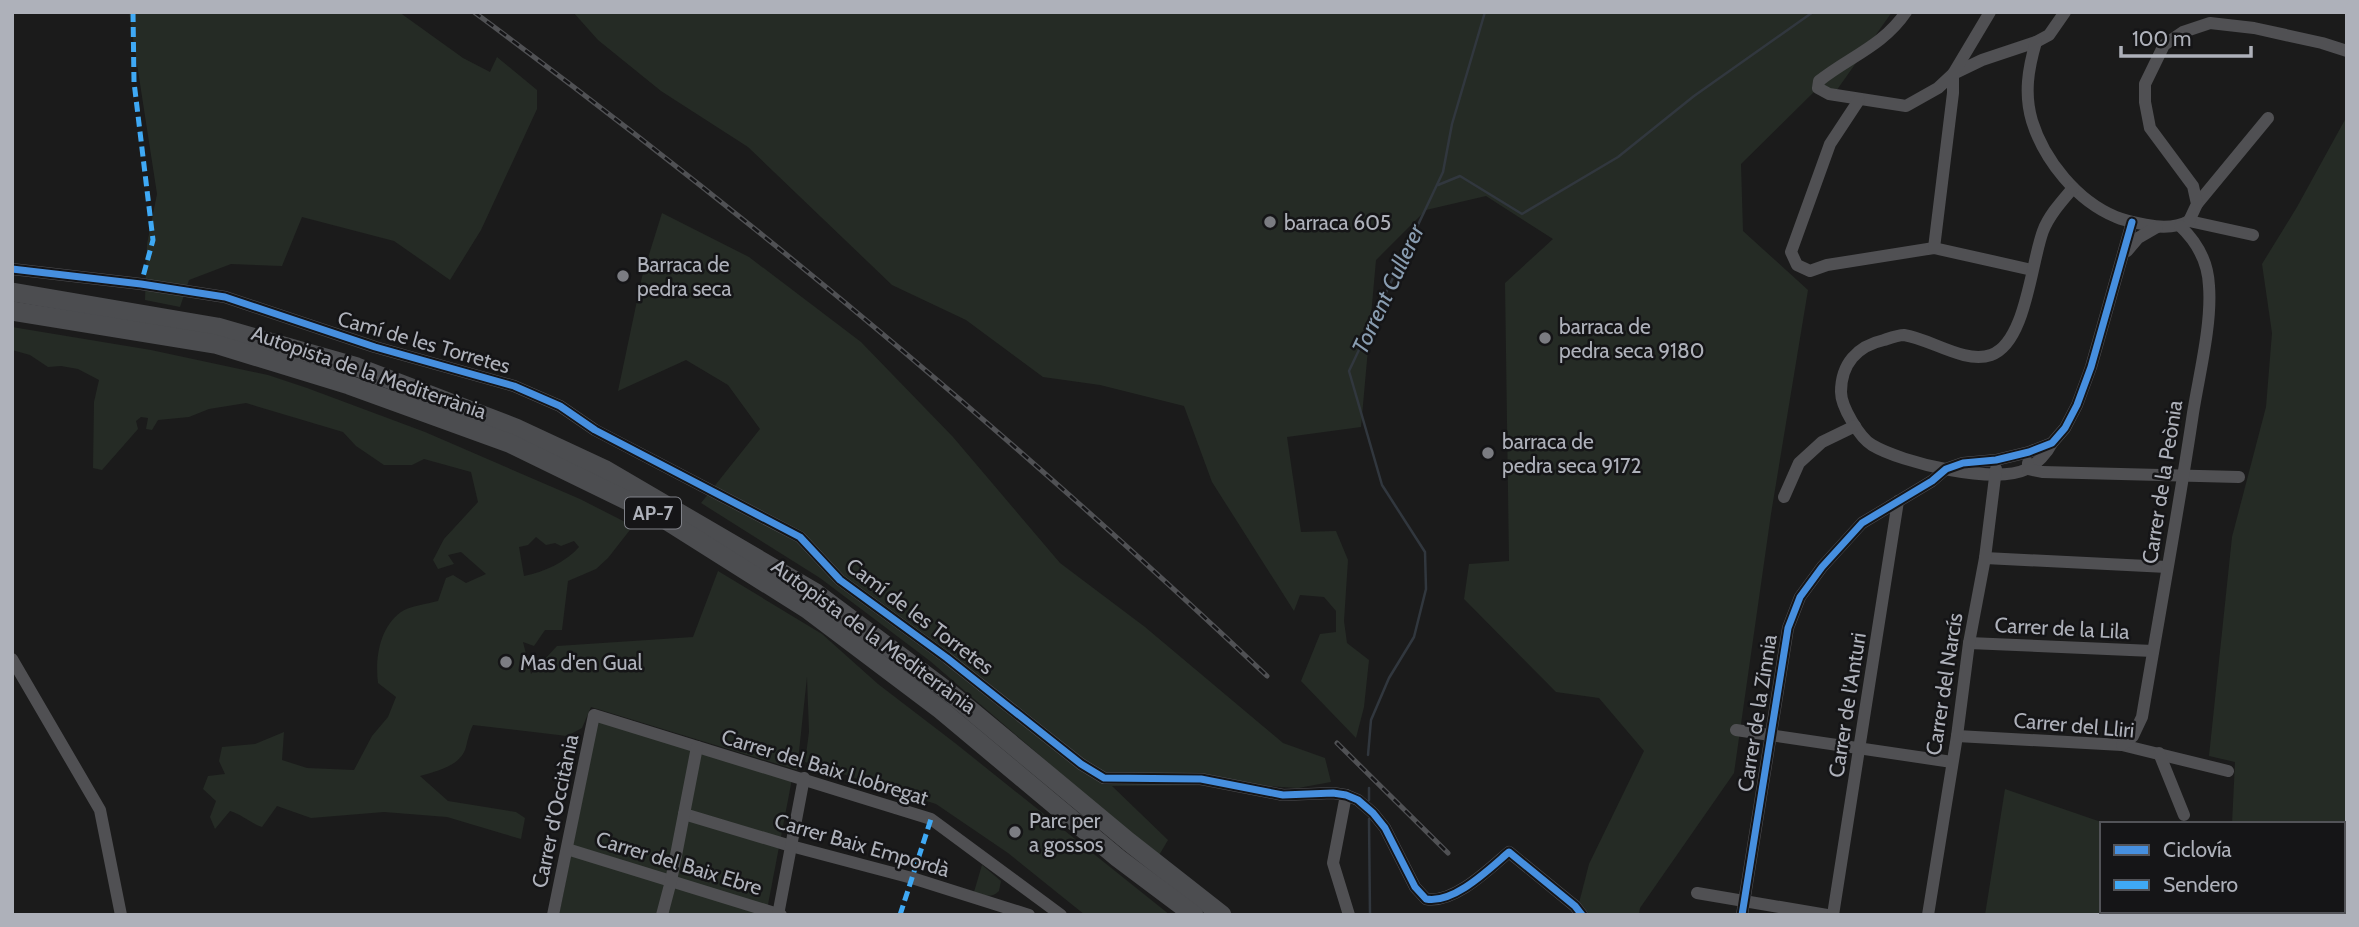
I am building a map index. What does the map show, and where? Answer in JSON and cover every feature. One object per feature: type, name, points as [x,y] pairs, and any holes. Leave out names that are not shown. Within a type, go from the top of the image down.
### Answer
[{"type":"highway","name":"Autopista de la Mediterrània","points":[[12,292],[217,327],[357,367],[516,428],[604,469],[816,593],[951,694],[1129,842],[1222,915]]},
{"type":"highway","name":"Autopista de la Mediterrània","points":[[12,312],[215,344],[349,384],[509,443],[662,517],[807,609],[941,710],[1118,858],[1194,915]]},
{"type":"street","points":[[1906,12],[1873,48],[1829,73],[1819,81],[1818,88],[1829,94],[1906,106],[1938,88],[1953,74],[1990,12]]},
{"type":"street","points":[[1953,74],[1982,60],[2036,42],[2049,34],[2065,12]]},
{"type":"street","points":[[2197,204],[2193,186],[2150,128],[2144,102],[2145,84],[2164,45],[2183,32],[2210,23],[2254,28],[2347,51]]},
{"type":"street","points":[[2036,42],[2026,92],[2032,122],[2046,153],[2073,188],[2114,217],[2132,222],[2157,227],[2184,224],[2253,235]]},
{"type":"street","points":[[1934,248],[1953,74]]},
{"type":"street","points":[[1859,100],[1830,144],[1791,252],[1797,265],[1810,271],[1828,265],[1934,248],[2032,270]]},
{"type":"street","points":[[2184,224],[2197,204],[2268,118]]},
{"type":"street","points":[[2055,210],[2061,190],[2059,170]]},
{"type":"street","points":[[2073,188],[2055,210],[2043,231],[2020,320],[2008,344],[1991,355],[1973,356],[1903,335],[1879,341],[1853,355],[1843,373],[1841,395],[1855,426],[1871,445],[1908,460],[1995,476],[2028,469],[2042,472],[2239,477]]},
{"type":"street","points":[[2055,210],[2072,201],[2089,200]]},
{"type":"street","points":[[2114,217],[2120,228],[2123,257]]},
{"type":"street","points":[[2028,469],[2047,452],[2077,405],[2091,367],[2132,222]]},
{"type":"street","name":"Carrer de la Peònia","points":[[2122,745],[2133,736],[2142,717],[2208,317],[2209,288],[2205,260],[2184,224]]},
{"type":"street","points":[[2123,257],[2138,238],[2157,227]]},
{"type":"street","name":"Camí de les Torretes","points":[[12,269],[225,297],[375,347],[514,386],[560,406],[595,430],[800,537],[840,580],[1104,778],[1201,779],[1283,795],[1346,795]]},
{"type":"street","points":[[1784,497],[1799,463],[1822,442],[1855,426]]},
{"type":"street","name":"Carrer de la Zinnia","points":[[1743,908],[1788,628],[1800,597],[1822,567],[1862,523],[1933,481],[1947,469],[1963,463],[1996,460],[2025,453],[2052,443]]},
{"type":"street","points":[[2025,453],[2028,469]]},
{"type":"street","name":"Carrer del Narcís","points":[[1928,915],[1958,736],[1969,643],[1986,558],[1996,460]]},
{"type":"street","name":"Carrer de l'Anturi","points":[[1833,915],[1898,501]]},
{"type":"street","points":[[1879,513],[1891,515],[1895,520]]},
{"type":"street","points":[[1986,558],[2167,567]]},
{"type":"street","name":"Carrer de la Lila","points":[[1969,643],[2153,651]]},
{"type":"street","points":[[12,659],[100,810],[121,915]]},
{"type":"street","name":"Carrer del Baix Llobregat","points":[[594,715],[931,819],[1061,915]]},
{"type":"street","name":"Carrer d'Occitània","points":[[553,915],[594,715]]},
{"type":"street","points":[[1736,730],[1952,762]]},
{"type":"street","name":"Carrer del Lliri","points":[[1958,736],[2122,745],[2228,771]]},
{"type":"street","points":[[662,915],[697,747]]},
{"type":"street","points":[[2159,753],[2184,815]]},
{"type":"street","points":[[779,915],[804,778]]},
{"type":"street","points":[[1349,915],[1333,863],[1346,795],[1357,800],[1379,820],[1415,887],[1426,899],[1443,898],[1466,887],[1509,852],[1575,906],[1582,915]]},
{"type":"street","name":"Carrer Baix Empordà","points":[[684,814],[912,878],[1028,915]]},
{"type":"street","name":"Carrer del Baix Ebre","points":[[567,849],[779,915]]},
{"type":"street","points":[[1697,892],[1743,908],[1827,915]]},
{"type":"shaded area","points":[[129,12],[399,12],[463,58],[490,72],[497,57],[537,90],[537,109],[481,230],[450,280],[394,241],[302,217],[282,266],[231,264],[189,280],[180,307],[145,300],[147,244],[157,194]]},
{"type":"shaded area","points":[[573,12],[1892,12],[1834,94],[1818,88],[1741,164],[1743,231],[1808,290],[1771,514],[1734,773],[1640,908],[1639,915],[1590,915],[1579,903],[1589,864],[1644,751],[1599,698],[1556,692],[1464,599],[1469,564],[1509,561],[1505,283],[1553,239],[1486,196],[1426,210],[1376,260],[1361,427],[1287,437],[1301,532],[1336,531],[1348,560],[1344,621],[1347,643],[1369,660],[1364,707],[1356,738],[1301,681],[1320,634],[1336,632],[1336,611],[1324,597],[1300,595],[1294,611],[1212,482],[1184,406],[1100,385],[1043,377],[966,320],[892,285],[748,147],[661,91],[598,40]]},
{"type":"shaded area","points":[[2347,116],[2347,915],[1985,915],[2005,789],[2101,822],[2100,913],[2345,913],[2345,822],[2232,822],[2235,762],[2209,756],[2232,537],[2266,407],[2272,333],[2262,264]]},
{"type":"shaded area","points":[[662,213],[749,257],[861,342],[953,437],[1060,563],[1145,627],[1283,743],[1325,758],[1331,782],[1298,788],[1249,785],[1112,786],[1168,840],[1158,857],[930,661],[820,578],[701,503],[760,429],[728,385],[686,360],[618,391],[642,277]]},
{"type":"shaded area","points":[[12,327],[151,350],[268,375],[425,432],[580,499],[633,526],[596,569],[568,581],[562,630],[545,630],[534,646],[523,642],[531,674],[557,646],[693,637],[718,571],[822,634],[878,684],[1170,915],[1085,915],[1008,853],[936,804],[805,762],[809,732],[807,677],[797,770],[591,707],[582,728],[567,736],[473,725],[459,759],[448,767],[420,776],[448,801],[516,812],[525,818],[521,839],[447,817],[384,812],[311,818],[277,806],[262,827],[230,811],[215,829],[210,817],[216,801],[203,789],[208,776],[225,774],[219,761],[222,747],[255,744],[284,732],[282,760],[307,768],[354,770],[372,736],[388,717],[396,697],[378,683],[378,654],[388,626],[404,610],[438,601],[446,578],[453,575],[466,583],[486,574],[461,552],[448,555],[454,564],[438,569],[433,560],[444,539],[478,502],[471,472],[424,459],[412,465],[384,465],[356,446],[343,432],[246,403],[209,409],[189,417],[158,420],[152,430],[146,429],[148,418],[141,417],[136,421],[138,429],[102,470],[93,468],[94,402],[99,380],[78,369],[48,367],[30,355],[12,350]],"holes":[[[536,537],[546,545],[555,543],[561,546],[574,541],[579,547],[554,566],[524,576],[519,547],[528,545]]]},
{"type":"shaded area","points":[[598,721],[792,779],[766,915],[559,915]]},
{"type":"shaded area","points":[[982,865],[1001,881],[999,891],[993,895],[974,892]]},
{"type":"waterway","name":"Torrent Cullerer","points":[[1368,755],[1371,720],[1389,678],[1414,637],[1426,589],[1425,552],[1382,485],[1349,371],[1443,172],[1452,124],[1485,12]]},
{"type":"waterway","points":[[1438,185],[1460,176],[1522,214],[1618,157],[1694,96],[1813,12]]},
{"type":"waterway","name":"Torrent Cullerer","points":[[1369,788],[1369,800]]},
{"type":"waterway","name":"Torrent Cullerer","points":[[1369,819],[1370,915]]},
{"type":"railway","points":[[474,12],[679,169],[880,332],[1076,501],[1267,676]]},
{"type":"railway","points":[[1337,743],[1448,853]]},
{"type":"marked path","points":[[133,12],[134,82],[153,240],[141,284]]},
{"type":"marked path","points":[[900,915],[931,819]]},
{"type":"cycle path","points":[[1742,915],[1788,628],[1800,597],[1822,567],[1862,523],[1932,481],[1946,469],[1963,463],[1996,460],[2029,452],[2052,443],[2065,428],[2077,405],[2091,367],[2132,222]]},
{"type":"cycle path","points":[[12,269],[225,297],[375,347],[514,386],[560,406],[595,430],[800,537],[840,580],[947,658],[1081,764],[1104,778],[1201,779],[1283,795],[1346,795],[1358,800],[1385,828],[1415,887],[1426,899],[1437,899],[1459,891],[1509,852],[1575,906],[1582,915]]},
{"type":"place","name":"barraca 605","points":[[1270,222]]},
{"type":"place","name":"Barraca de pedra seca","points":[[623,276]]},
{"type":"place","name":"barraca de pedra seca 9180","points":[[1545,338]]},
{"type":"place","name":"barraca de pedra seca 9172","points":[[1488,453]]},
{"type":"place","name":"Mas d'en Gual","points":[[506,662]]},
{"type":"place","name":"Parc per a gossos","points":[[1015,832]]}]
